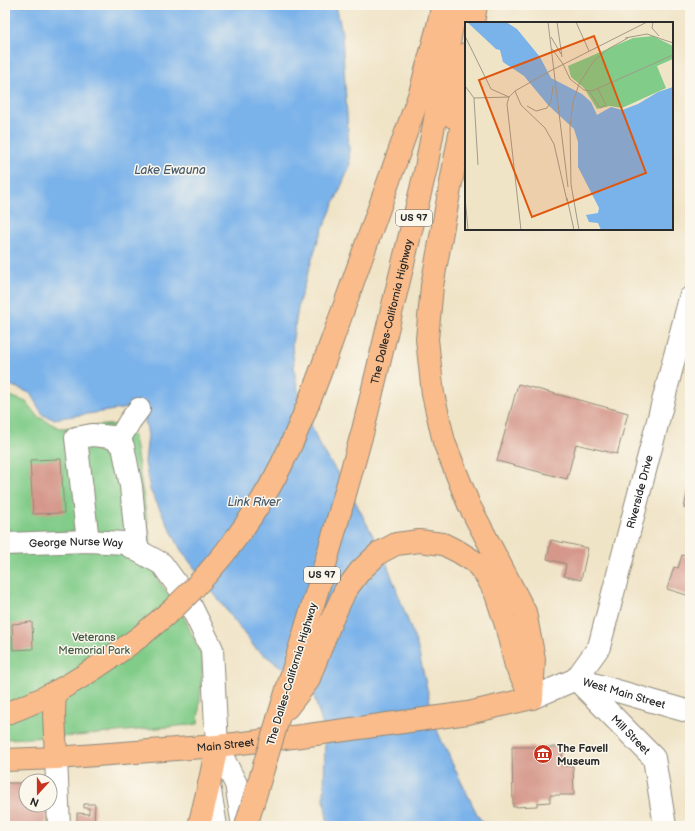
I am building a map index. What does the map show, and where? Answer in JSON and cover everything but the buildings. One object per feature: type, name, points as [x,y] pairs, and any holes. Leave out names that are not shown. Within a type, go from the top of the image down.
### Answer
[{"type":"main road","points":[[5,714],[55,692],[91,671],[142,634],[174,608],[221,558],[246,525],[268,489],[291,445],[309,402],[420,93],[437,30],[442,5]]},
{"type":"main road","name":"The Dalles-California Highway","points":[[245,826],[325,565],[363,430],[426,168],[465,34]]},
{"type":"main road","name":"The Dalles-California Highway","points":[[363,430],[394,335],[442,168],[465,59]]},
{"type":"main road","points":[[465,106],[432,286],[427,339],[433,394],[444,442],[469,505],[525,612],[534,659],[532,698]]},
{"type":"main road","points":[[278,719],[308,680],[331,621],[345,591],[360,571],[379,553],[396,544],[419,541],[443,544],[460,552],[475,562],[487,577],[496,594],[500,606],[516,666],[532,698]]},
{"type":"main road","points":[[55,692],[54,714],[56,758]]},
{"type":"main road","name":"West Main Street","points":[[468,713],[532,698]]},
{"type":"main road","name":"Main Street","points":[[5,760],[56,758],[217,746],[468,713]]},
{"type":"main road","points":[[199,826],[217,746]]},
{"type":"street","name":"Riverside Drive","points":[[576,678],[599,647],[690,298]]},
{"type":"street","points":[[118,441],[139,409]]},
{"type":"street","points":[[88,541],[76,438],[92,435],[112,437],[123,446],[131,486],[137,550]]},
{"type":"street","name":"George Nurse Way","points":[[5,544],[88,541],[124,543],[162,564],[188,600],[212,649],[217,746]]},
{"type":"street","name":"West Main Street","points":[[532,698],[576,678],[690,712]]},
{"type":"street","name":"Mill Street","points":[[576,678],[654,758],[666,826]]},
{"type":"street","points":[[217,746],[236,784],[245,826]]},
{"type":"street","points":[[56,758],[59,826]]},
{"type":"street","points":[[209,784],[216,826]]},
{"type":"green space","name":"Veterans Memorial Park","points":[[5,394],[26,402],[37,416],[59,428],[122,424],[134,436],[156,577],[183,615],[203,659],[198,724],[76,736],[5,739]]},
{"type":"water","name":"Lake Ewauna","points":[[5,5],[336,5],[342,33],[350,166],[318,240],[299,302],[292,344],[295,376],[299,394],[318,442],[355,501],[385,559],[417,645],[436,728],[478,816],[486,826],[328,826],[324,799],[325,733],[314,696],[302,682],[255,648],[181,550],[150,490],[145,462],[148,435],[142,406],[53,419],[43,415],[30,393],[5,383]]},
{"type":"place","name":"The Favell Museum","points":[[543,754]]},
{"type":"water label","name":"Link River","points":[[254,502]]}]
